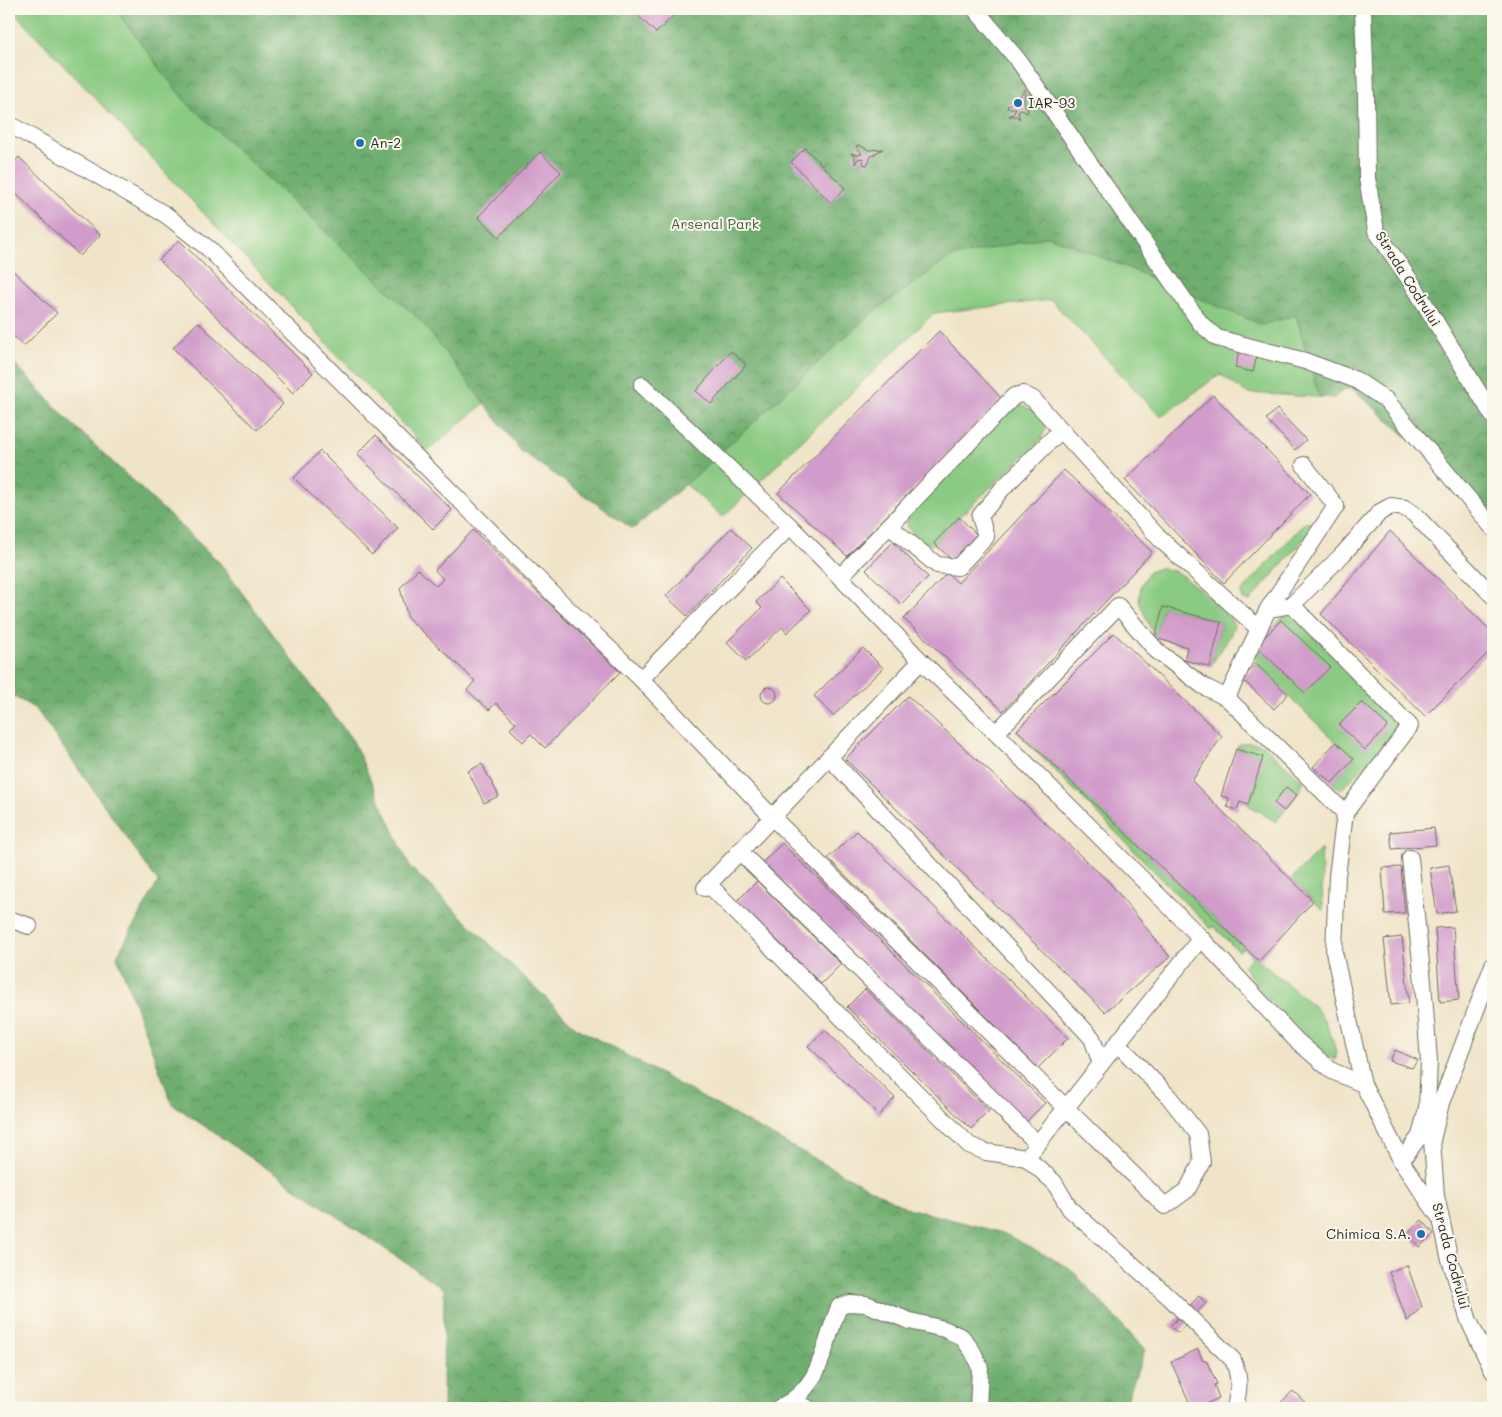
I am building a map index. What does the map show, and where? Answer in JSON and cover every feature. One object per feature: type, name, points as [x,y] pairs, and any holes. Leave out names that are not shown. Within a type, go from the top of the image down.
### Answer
[{"type":"street","points":[[975,9],[1018,60],[1201,324],[1217,338],[1305,361],[1356,380],[1386,400],[1493,528]]},
{"type":"street","name":"Strada Codrului","points":[[1363,9],[1367,178],[1376,231],[1412,283],[1493,416]]},
{"type":"street","points":[[9,124],[166,214],[208,249],[554,596],[641,680],[772,817],[1165,1206],[1187,1190],[1202,1162],[1198,1134],[1170,1097],[1117,1043]]},
{"type":"street","points":[[642,385],[790,526],[921,661],[996,732],[1200,938],[1296,1040],[1332,1071],[1363,1084]]},
{"type":"street","points":[[840,577],[1014,396],[1023,394],[1033,399],[1160,539],[1259,629]]},
{"type":"street","points":[[889,526],[937,564],[958,567],[986,537],[980,516],[1002,489],[1061,430]]},
{"type":"street","points":[[1227,698],[1268,609],[1336,506],[1304,465]]},
{"type":"street","points":[[1268,609],[1292,605],[1380,512],[1391,506],[1405,508],[1414,514],[1493,596]]},
{"type":"street","points":[[641,680],[790,526]]},
{"type":"street","points":[[1292,605],[1410,726],[1344,814],[1337,876],[1334,952],[1363,1084],[1401,1161],[1440,1218]]},
{"type":"street","points":[[996,732],[1118,606],[1157,651],[1203,686],[1227,698],[1344,814]]},
{"type":"street","points":[[921,661],[706,886],[969,1145],[986,1152],[1027,1158],[1054,1182],[1070,1209],[1169,1297],[1233,1360],[1238,1372],[1239,1386],[1235,1408]]},
{"type":"street","points":[[829,757],[1092,1038],[1101,1064]]},
{"type":"street","points":[[739,852],[1038,1144]]},
{"type":"street","points":[[1401,1161],[1420,1136],[1428,1108],[1429,1061],[1424,982],[1410,858]]},
{"type":"street","points":[[9,920],[29,926]]},
{"type":"street","points":[[1027,1158],[1200,938]]},
{"type":"street","name":"Strada Codrului","points":[[1493,965],[1441,1103],[1432,1140],[1436,1196],[1449,1256],[1469,1321],[1493,1371]]},
{"type":"street","points":[[785,1405],[806,1389],[825,1352],[832,1324],[839,1307],[850,1303],[866,1304],[910,1320],[944,1329],[962,1337],[973,1352],[980,1368],[978,1408]]},
{"type":"street","points":[[785,1405],[808,1408]]},
{"type":"green space","name":"Arsenal Park","points":[[11,9],[1339,9],[1361,375],[1334,398],[1247,393],[1220,374],[1161,417],[1051,300],[934,313],[723,517],[540,356],[428,451]]},
{"type":"green space","name":"Arsenal Park","points":[[115,9],[1493,9],[1493,520],[1471,495],[1352,388],[1319,397],[1296,315],[1262,325],[1049,236],[949,258],[868,316],[699,473],[633,529],[521,451],[422,322],[184,100]]},
{"type":"green space","points":[[9,357],[67,419],[219,562],[353,741],[410,867],[577,1028],[904,1207],[1003,1233],[1070,1268],[1145,1350],[1124,1408],[443,1408],[444,1289],[172,1104],[117,956],[158,882],[36,709],[9,694]]},
{"type":"green space","points":[[1019,404],[1037,412],[1047,424],[1041,440],[932,545],[914,535],[908,527],[907,518],[1013,406]]},
{"type":"green space","points":[[1305,522],[1311,523],[1314,528],[1250,601],[1243,600],[1241,593]]},
{"type":"green space","points":[[1160,568],[1174,571],[1184,577],[1218,604],[1230,617],[1234,626],[1230,636],[1210,667],[1221,622],[1163,607],[1155,638],[1139,602],[1141,585],[1149,572]]},
{"type":"green space","points":[[1288,612],[1400,721],[1399,731],[1340,791],[1332,783],[1353,759],[1256,664],[1256,646]]},
{"type":"green space","points":[[1017,730],[1259,961],[1314,1006],[1325,1021],[1331,1035],[1336,1059],[1332,1059],[1265,996],[1243,966],[1252,957],[1244,948],[1238,951],[1213,926],[1211,929]]},
{"type":"green space","points":[[1257,743],[1264,746],[1303,781],[1300,791],[1276,822],[1248,805],[1262,757],[1236,749],[1238,745]]},
{"type":"green space","points":[[1321,849],[1323,911],[1291,879]]},
{"type":"building","points":[[631,9],[665,9],[673,16],[656,33]]},
{"type":"building","name":"IAR-93","points":[[1025,89],[1024,102],[1027,113],[1020,109],[1018,114],[1020,119],[1016,116],[1009,116],[1014,113],[1016,108],[1007,108],[1008,105],[1017,100]]},
{"type":"building","points":[[859,145],[869,150],[883,149],[871,156],[867,165],[864,165],[863,158],[858,159],[855,164],[855,158],[851,153],[862,154],[856,146]]},
{"type":"building","points":[[805,148],[845,188],[831,203],[791,162]]},
{"type":"building","points":[[540,152],[561,172],[499,237],[478,217]]},
{"type":"building","points":[[19,157],[100,235],[80,256],[9,187],[9,167]]},
{"type":"building","points":[[179,240],[313,373],[293,393],[159,260]]},
{"type":"building","points":[[9,267],[57,313],[24,346],[9,332]]},
{"type":"building","points":[[198,322],[283,404],[257,430],[173,348]]},
{"type":"building","points":[[939,331],[1002,399],[847,556],[778,493]]},
{"type":"building","points":[[731,351],[746,365],[711,404],[696,391]]},
{"type":"building","points":[[1239,352],[1257,356],[1253,372],[1235,368]]},
{"type":"building","points":[[1213,395],[1310,494],[1224,583],[1125,480]]},
{"type":"building","points":[[1277,409],[1306,440],[1295,450],[1266,419]]},
{"type":"building","points":[[376,435],[452,510],[433,529],[357,454]]},
{"type":"building","points":[[320,451],[398,528],[372,555],[294,478]]},
{"type":"building","points":[[1064,470],[1152,552],[1003,711],[904,619],[947,573],[958,583]]},
{"type":"building","points":[[959,517],[977,535],[953,561],[934,543]]},
{"type":"building","points":[[731,528],[752,548],[687,616],[666,596]]},
{"type":"building","points":[[473,530],[620,672],[545,748],[531,734],[523,742],[510,729],[516,723],[496,703],[489,710],[467,690],[475,681],[408,618],[400,588],[418,569],[436,586],[443,579],[435,570]]},
{"type":"building","points":[[1390,531],[1493,633],[1493,648],[1425,716],[1321,614]]},
{"type":"building","points":[[893,542],[928,577],[901,604],[866,570]]},
{"type":"building","points":[[780,579],[811,610],[787,633],[782,627],[746,661],[727,642],[762,608],[756,602]]},
{"type":"building","points":[[1163,607],[1221,622],[1210,667],[1184,660],[1187,647],[1155,638]]},
{"type":"building","points":[[1281,620],[1330,667],[1305,693],[1256,646]]},
{"type":"building","points":[[1114,633],[1222,736],[1192,781],[1313,901],[1259,961],[1017,730]]},
{"type":"building","points":[[863,648],[883,668],[833,716],[814,696]]},
{"type":"building","points":[[1256,664],[1288,694],[1274,709],[1242,679]]},
{"type":"building","points":[[769,687],[775,689],[777,695],[775,701],[769,703],[763,701],[761,695],[763,689]]},
{"type":"building","points":[[908,696],[1110,883],[1170,957],[1105,1012],[845,759]]},
{"type":"building","points":[[1362,702],[1388,726],[1365,750],[1339,725]]},
{"type":"building","points":[[1336,742],[1354,759],[1332,783],[1313,767]]},
{"type":"building","points":[[1236,749],[1263,757],[1248,805],[1240,802],[1237,810],[1227,807],[1229,798],[1221,796]]},
{"type":"building","points":[[482,764],[499,796],[484,803],[468,771]]},
{"type":"building","points":[[1286,787],[1297,795],[1284,811],[1274,803]]},
{"type":"building","points":[[1434,828],[1436,845],[1392,849],[1390,832]]},
{"type":"building","points":[[857,831],[1068,1038],[1038,1068],[828,858]]},
{"type":"building","points":[[782,843],[1045,1103],[1026,1122],[763,862]]},
{"type":"building","points":[[1449,865],[1456,911],[1437,914],[1430,868]]},
{"type":"building","points":[[1401,867],[1405,913],[1385,914],[1382,868]]},
{"type":"building","points":[[757,881],[841,964],[821,984],[737,901]]},
{"type":"building","points":[[1453,927],[1459,1000],[1440,1002],[1435,928]]},
{"type":"building","points":[[1402,937],[1409,1003],[1391,1005],[1384,939]]},
{"type":"building","points":[[865,989],[989,1111],[971,1129],[847,1007]]},
{"type":"building","points":[[825,1030],[895,1098],[879,1115],[808,1046]]},
{"type":"building","points":[[1395,1050],[1418,1060],[1412,1068],[1390,1061]]},
{"type":"building","name":"Chimica S.A.","points":[[1422,1220],[1434,1234],[1419,1247],[1407,1233]]},
{"type":"building","points":[[1407,1265],[1422,1307],[1407,1321],[1389,1272]]},
{"type":"building","points":[[1199,1296],[1206,1303],[1178,1333],[1170,1326]]},
{"type":"building","points":[[1198,1349],[1203,1361],[1206,1360],[1217,1384],[1214,1385],[1219,1398],[1197,1408],[1192,1408],[1171,1362]]},
{"type":"building","points":[[1293,1391],[1311,1408],[1275,1408]]},
{"type":"place","name":"IAR-93","points":[[1018,103]]},
{"type":"place","name":"An-2","points":[[360,143]]},
{"type":"place","name":"Chimica S.A.","points":[[1421,1234]]}]
